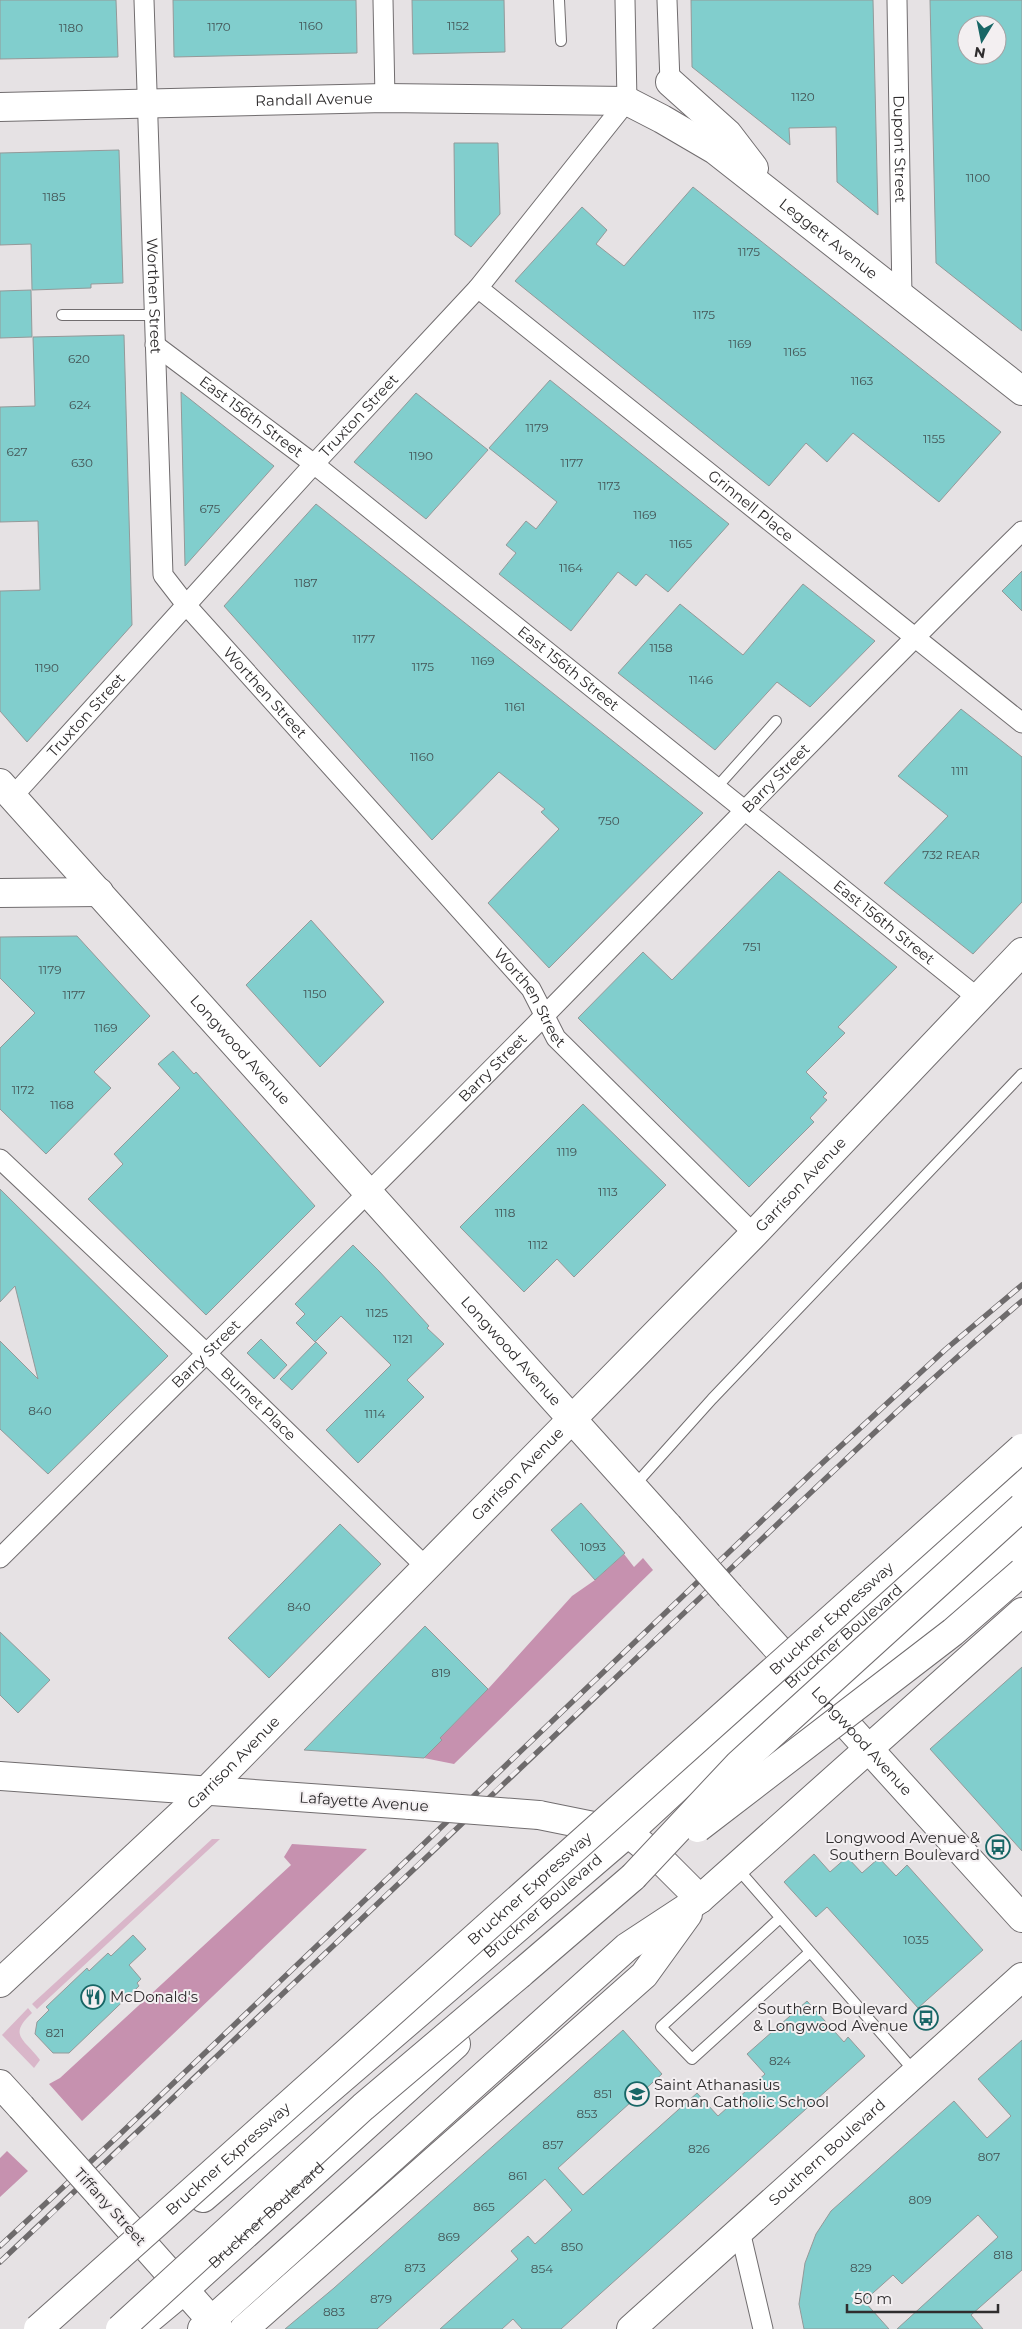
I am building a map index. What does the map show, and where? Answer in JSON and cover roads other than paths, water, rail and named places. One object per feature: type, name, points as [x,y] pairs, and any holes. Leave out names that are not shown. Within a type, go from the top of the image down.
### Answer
[{"type":"main road","points":[[670,82],[728,134],[771,192]]},
{"type":"main road","name":"Randall Avenue","points":[[0,107],[385,98],[627,102]]},
{"type":"main road","name":"Leggett Avenue","points":[[627,102],[662,119],[715,150],[771,192],[1022,391]]},
{"type":"main road","name":"Longwood Avenue","points":[[6,790],[1022,1918]]},
{"type":"main road","points":[[0,893],[99,892]]},
{"type":"main road","name":"Garrison Avenue","points":[[0,1983],[208,1790],[754,1234],[1022,952]]},
{"type":"main road","name":"Bruckner Expressway","points":[[38,2329],[1022,1448]]},
{"type":"main road","name":"Bruckner Boulevard","points":[[56,2329],[146,2248],[628,1833],[801,1673],[884,1602],[1022,1475]]},
{"type":"main road","points":[[633,1877],[740,1764],[1022,1507]]},
{"type":"main road","name":"Bruckner Boulevard","points":[[137,2329],[184,2290],[661,1860],[830,1704],[921,1633],[1022,1542]]},
{"type":"main road","points":[[120,2329],[363,2107],[633,1877],[954,1632],[1022,1572]]},
{"type":"main road","points":[[211,2326],[627,1948],[700,1899],[1022,1612]]},
{"type":"main road","name":"Lafayette Avenue","points":[[0,1776],[539,1815],[628,1833],[661,1860],[700,1899]]},
{"type":"main road","points":[[244,2329],[644,1975],[700,1899]]},
{"type":"main road","name":"Southern Boulevard","points":[[631,2329],[1022,1977]]},
{"type":"main road","name":"Tiffany Street","points":[[0,2084],[184,2290],[211,2326]]},
{"type":"street","name":"Worthen Street","points":[[144,0],[163,575],[187,606],[531,989],[556,1038],[754,1234]]},
{"type":"street","points":[[383,0],[385,98]]},
{"type":"street","points":[[625,0],[627,102]]},
{"type":"street","points":[[667,0],[670,82]]},
{"type":"street","name":"Dupont Street","points":[[897,0],[902,297]]},
{"type":"street","name":"Truxton Street","points":[[6,790],[187,606],[314,464],[478,288],[627,102]]},
{"type":"street","name":"Grinnell Place","points":[[478,288],[1022,723]]},
{"type":"street","name":"East 156th Street","points":[[154,345],[314,464],[978,998]]},
{"type":"street","name":"Barry Street","points":[[0,1558],[207,1354],[544,1015],[915,636],[1022,531]]},
{"type":"street","name":"Burnet Place","points":[[0,1159],[207,1354],[427,1568]]},
{"type":"street","points":[[740,2231],[763,2329]]},
{"type":"lane","points":[[559,0],[560,41]]},
{"type":"lane","points":[[62,316],[154,315]]},
{"type":"lane","points":[[717,787],[776,721]]},
{"type":"lane","points":[[633,1486],[712,1399],[1022,1074]]},
{"type":"lane","points":[[736,1867],[916,2073]]},
{"type":"lane","points":[[780,1918],[661,2027],[692,2059],[810,1952]]},
{"type":"railway","points":[[0,2246],[117,2137],[818,1467],[946,1349],[1022,1285]]},
{"type":"railway","points":[[0,2262],[841,1464],[930,1381],[1022,1301]]},
{"type":"place","name":"Longwood Avenue & Southern Boulevard","points":[[998,1847]]},
{"type":"place","name":"McDonald's","points":[[93,1997]]},
{"type":"place","name":"Southern Boulevard & Longwood Avenue","points":[[926,2018]]},
{"type":"place","name":"Saint Athanasius Roman Catholic School","points":[[637,2094]]}]
